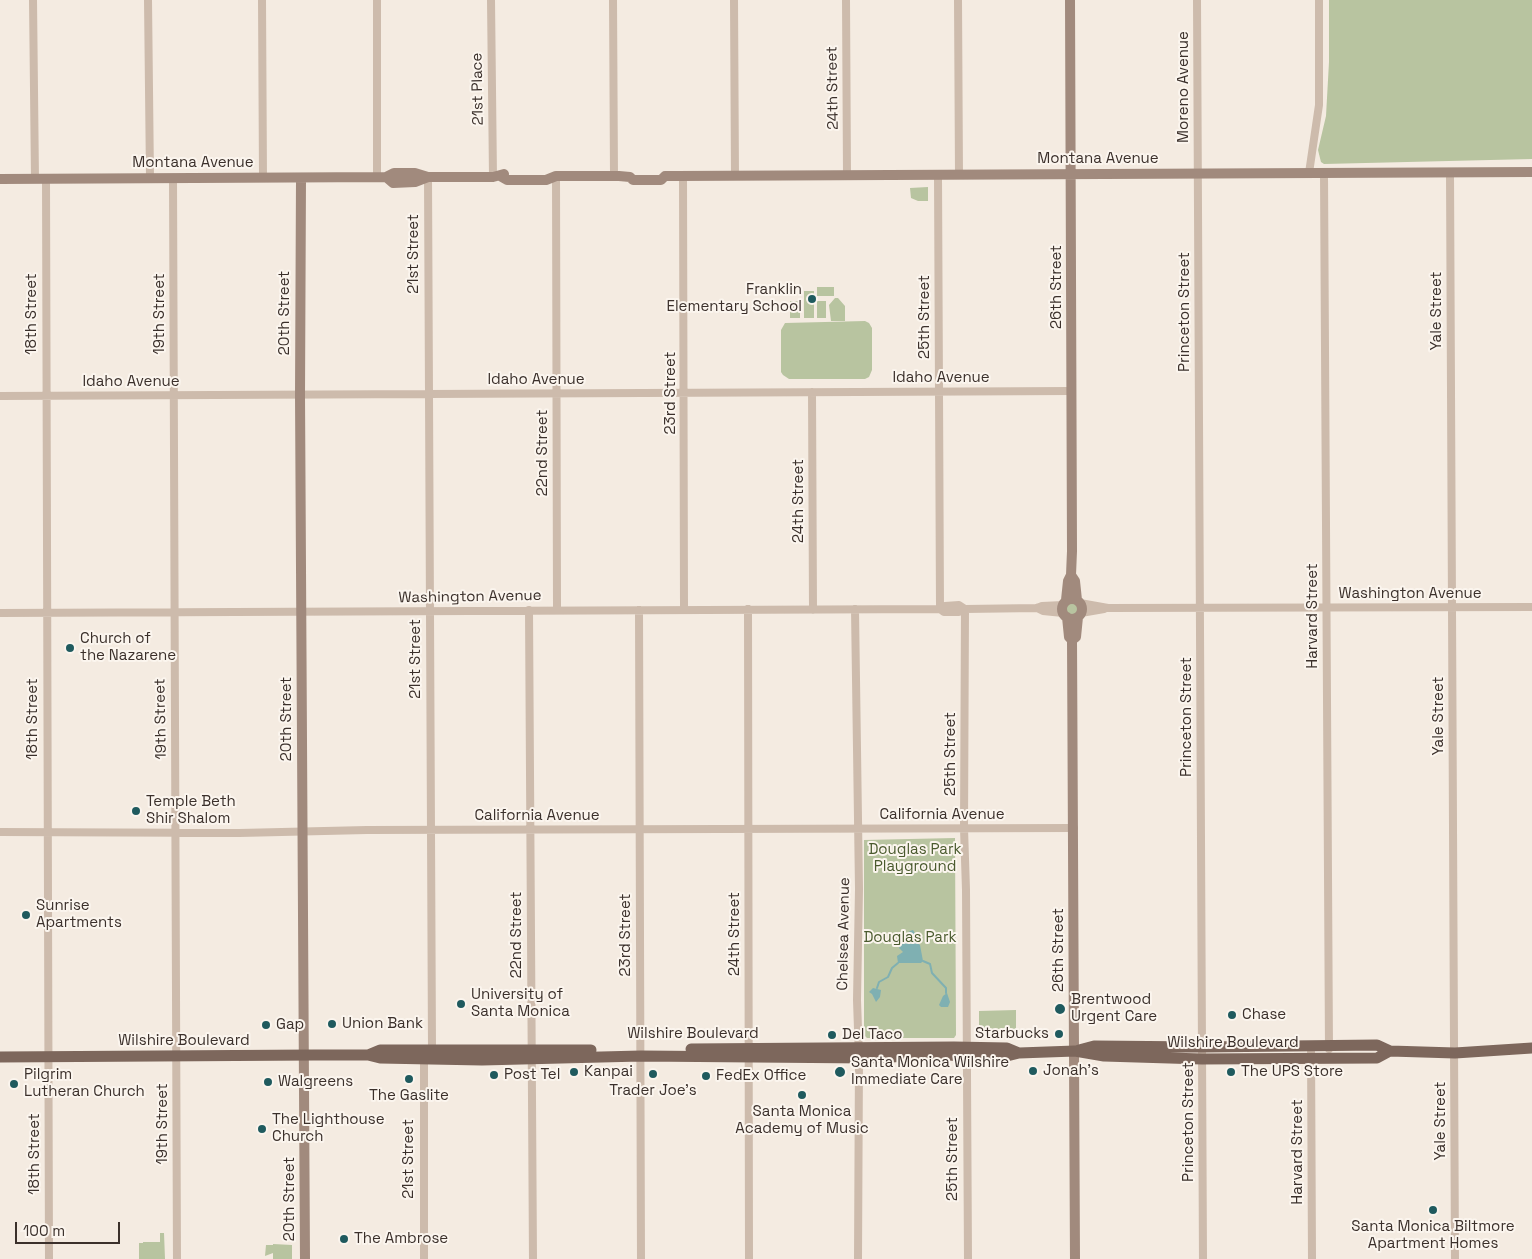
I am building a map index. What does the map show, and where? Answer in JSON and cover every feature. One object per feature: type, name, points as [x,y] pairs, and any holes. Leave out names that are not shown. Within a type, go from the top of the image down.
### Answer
[{"type":"main road","name":"Wilshire Boulevard","points":[[368,1055],[380,1050],[423,1056],[482,1060],[532,1053],[859,1053],[967,1051],[1008,1056],[1019,1053],[1075,1052],[1104,1056],[1202,1053],[1311,1045],[1377,1044],[1390,1051],[1455,1053],[1531,1050]]},
{"type":"main road","name":"Wilshire Boulevard","points":[[1202,1053],[1311,1058],[1377,1058],[1390,1051]]},
{"type":"main road","name":"Wilshire Boulevard","points":[[0,1057],[368,1055],[380,1058],[423,1056]]},
{"type":"street","name":"18th Street","points":[[33,0],[46,396],[49,1259]]},
{"type":"street","points":[[148,0],[150,178]]},
{"type":"street","points":[[262,0],[263,178]]},
{"type":"street","points":[[376,0],[382,178]]},
{"type":"street","name":"21st Place","points":[[491,0],[496,177]]},
{"type":"street","points":[[613,0],[614,176]]},
{"type":"street","points":[[734,0],[735,176]]},
{"type":"street","name":"24th Street","points":[[846,0],[848,175]]},
{"type":"street","points":[[958,0],[959,175]]},
{"type":"street","name":"26th Street","points":[[1070,0],[1072,575],[1075,581],[1069,637],[1072,640],[1074,828],[1075,1259]]},
{"type":"street","name":"Moreno Avenue","points":[[1197,0],[1198,174]]},
{"type":"street","points":[[1309,173],[1319,105],[1318,0]]},
{"type":"street","name":"Montana Avenue","points":[[0,179],[382,178],[394,173],[415,173],[428,177],[496,177],[507,173],[547,173],[556,176],[614,176],[630,177],[633,180],[660,180],[665,176],[1532,172]]},
{"type":"street","name":"Yale Street","points":[[1450,173],[1455,1259]]},
{"type":"street","name":"Princeton Street","points":[[1198,174],[1203,1259]]},
{"type":"street","name":"Harvard Street","points":[[1324,174],[1329,1058]]},
{"type":"street","name":"25th Street","points":[[938,175],[940,609]]},
{"type":"street","name":"22nd Street","points":[[556,176],[557,610]]},
{"type":"street","name":"23rd Street","points":[[683,176],[684,610]]},
{"type":"street","name":"21st Street","points":[[424,1259],[423,1056],[431,830],[428,177]]},
{"type":"street","name":"20th Street","points":[[301,178],[300,395],[305,1259]]},
{"type":"street","name":"19th Street","points":[[173,179],[177,1259]]},
{"type":"street","name":"Idaho Avenue","points":[[0,396],[1071,391]]},
{"type":"street","name":"24th Street","points":[[812,392],[813,610]]},
{"type":"street","name":"Washington Avenue","points":[[0,613],[748,609],[940,609],[944,612],[959,612],[965,609],[1037,608],[1042,606],[1072,609],[1532,607]]},
{"type":"street","name":"24th Street","points":[[748,609],[750,1259]]},
{"type":"street","name":"Chelsea Avenue","points":[[855,609],[859,889],[857,1000],[859,1053],[858,1259]]},
{"type":"street","name":"25th Street","points":[[965,609],[964,828],[968,1259]]},
{"type":"street","name":"22nd Street","points":[[529,610],[533,1259]]},
{"type":"street","name":"23rd Street","points":[[638,610],[641,1259]]},
{"type":"street","name":"California Avenue","points":[[0,832],[239,833],[302,830],[1074,828]]},
{"type":"street","name":"Harvard Street","points":[[1311,1045],[1312,1259]]},
{"type":"green space","points":[[1329,0],[1532,0],[1532,159],[1324,164],[1321,162],[1318,150],[1326,116],[1329,62]]},
{"type":"green space","points":[[928,187],[928,201],[918,201],[911,198],[910,188]]},
{"type":"green space","points":[[817,287],[834,287],[834,296],[817,296]]},
{"type":"green space","points":[[804,291],[814,291],[814,318],[804,318]]},
{"type":"green space","points":[[835,298],[838,298],[845,306],[845,321],[831,321],[829,305]]},
{"type":"green space","points":[[790,301],[800,301],[800,318],[790,318]]},
{"type":"green space","points":[[817,301],[826,301],[826,318],[817,318]]},
{"type":"green space","points":[[865,321],[872,328],[872,370],[869,377],[865,379],[789,379],[781,372],[781,330],[785,323]]},
{"type":"green space","points":[[1072,601],[1077,603],[1079,608],[1077,613],[1072,615],[1067,613],[1065,608],[1067,603]]},
{"type":"green space","name":"Douglas Park","points":[[955,838],[956,1035],[954,1038],[867,1038],[864,1035],[864,840]]},
{"type":"green space","points":[[1016,1010],[1016,1029],[979,1029],[979,1011]]},
{"type":"green space","points":[[160,1233],[164,1233],[165,1259],[139,1259],[139,1243],[160,1242]]},
{"type":"green space","points":[[266,1245],[292,1245],[292,1259],[273,1259],[273,1253],[265,1256]]},
{"type":"water","points":[[913,930],[916,935],[915,941],[920,945],[923,961],[921,963],[898,963],[897,956],[903,952],[899,948],[901,945],[900,939]]},
{"type":"water","points":[[873,988],[881,990],[880,997],[876,1002],[869,992]]},
{"type":"water","points":[[947,993],[950,1002],[948,1007],[941,1007],[939,1005],[943,996]]},
{"type":"waterway","points":[[923,961],[930,964],[932,973],[946,988],[946,993]]},
{"type":"waterway","points":[[877,988],[879,982],[888,977],[892,968],[898,963]]},
{"type":"place","name":"Franklin Elementary School","points":[[812,299]]},
{"type":"place","name":"Church of the Nazarene","points":[[70,648]]},
{"type":"place","name":"Temple Beth Shir Shalom","points":[[136,811]]},
{"type":"place","name":"Sunrise Apartments","points":[[26,915]]},
{"type":"place","name":"University of Santa Monica","points":[[461,1004]]},
{"type":"place","name":"Brentwood Urgent Care","points":[[1060,1009]]},
{"type":"place","name":"Chase","points":[[1232,1015]]},
{"type":"place","name":"Union Bank","points":[[332,1024]]},
{"type":"place","name":"Gap","points":[[266,1025]]},
{"type":"place","name":"Starbucks","points":[[1059,1034]]},
{"type":"place","name":"Del Taco","points":[[832,1035]]},
{"type":"place","name":"Jonah's","points":[[1033,1071]]},
{"type":"place","name":"Kanpai","points":[[574,1072]]},
{"type":"place","name":"Santa Monica Wilshire Immediate Care","points":[[840,1072]]},
{"type":"place","name":"The UPS Store","points":[[1231,1072]]},
{"type":"place","name":"Trader Joe's","points":[[653,1074]]},
{"type":"place","name":"Post Tel","points":[[494,1075]]},
{"type":"place","name":"FedEx Office","points":[[706,1076]]},
{"type":"place","name":"The Gaslite","points":[[409,1079]]},
{"type":"place","name":"Walgreens","points":[[268,1082]]},
{"type":"place","name":"Pilgrim Lutheran Church","points":[[14,1084]]},
{"type":"place","name":"Santa Monica Academy of Music","points":[[802,1095]]},
{"type":"place","name":"The Lighthouse Church","points":[[262,1129]]},
{"type":"place","name":"Santa Monica Biltmore Apartment Homes","points":[[1433,1210]]},
{"type":"place","name":"The Ambrose","points":[[344,1239]]},
{"type":"park label","name":"Douglas Park Playground","points":[[915,858]]}]
